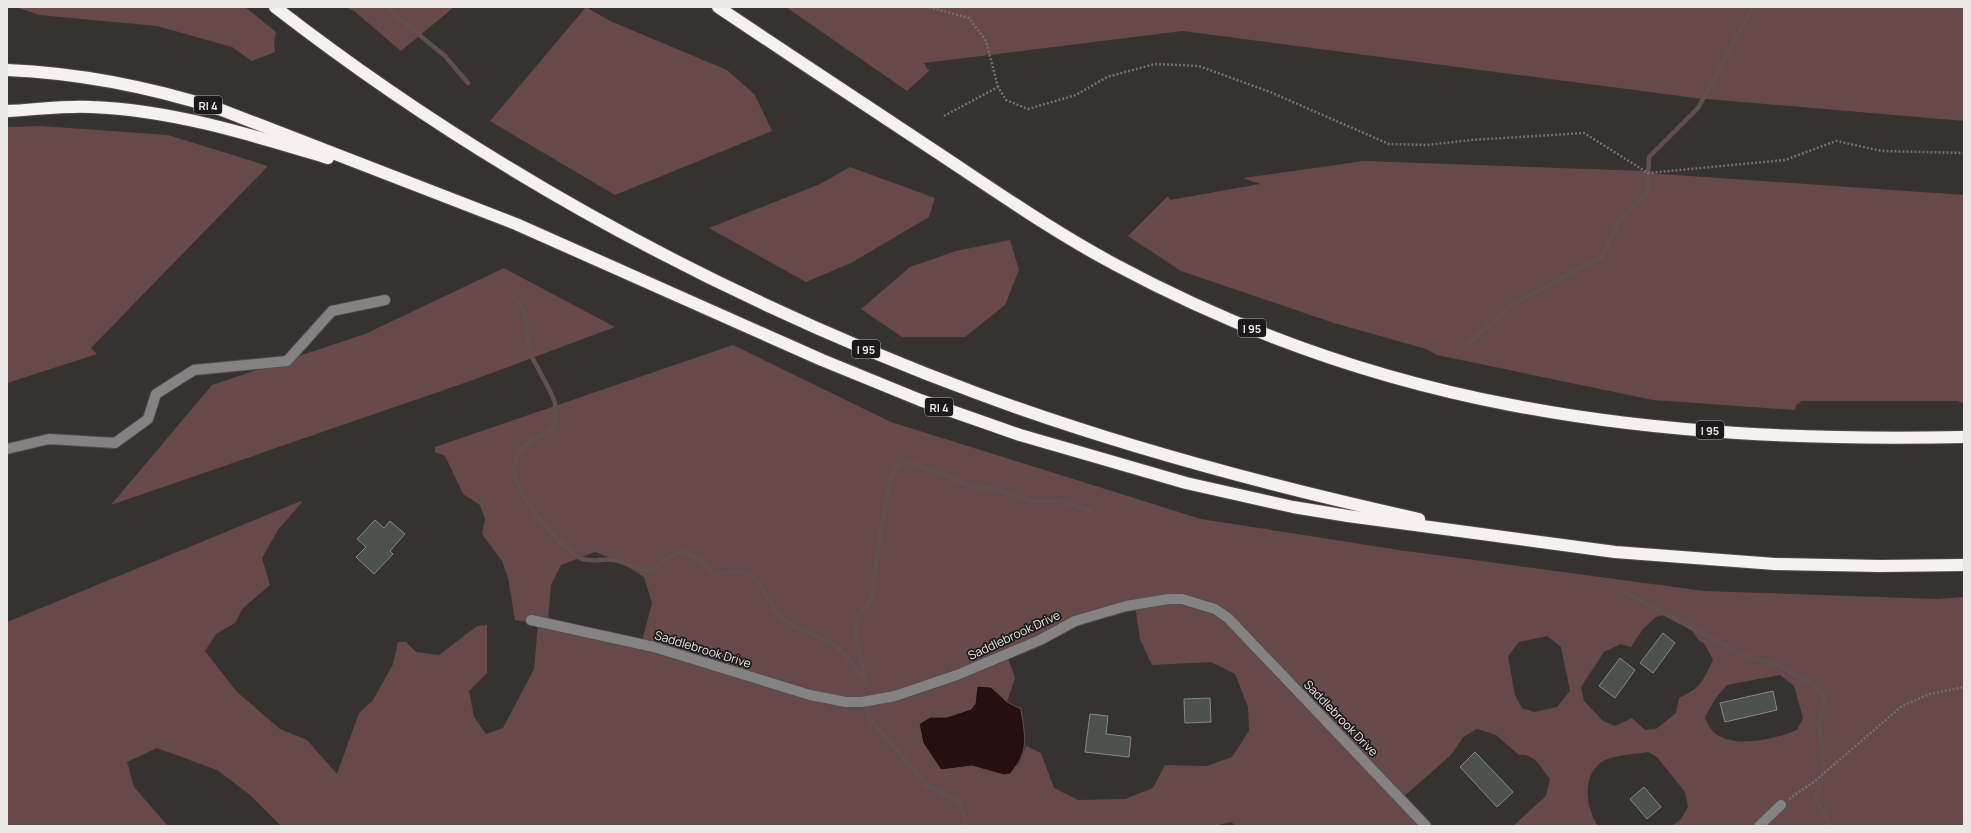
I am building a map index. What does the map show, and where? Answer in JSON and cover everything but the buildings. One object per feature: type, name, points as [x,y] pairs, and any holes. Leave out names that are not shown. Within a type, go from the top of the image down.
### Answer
[{"type":"highway","name":"I 95","points":[[275,7],[327,46],[458,136],[601,222],[688,268],[832,335],[982,395],[1143,448],[1299,491],[1510,538],[1615,552],[1721,561],[1827,566],[1964,565]]},
{"type":"highway","name":"I 95","points":[[718,7],[1057,232],[1170,292],[1225,317],[1309,350],[1358,366],[1459,394],[1533,409],[1614,421],[1719,431],[1823,436],[1964,437]]},
{"type":"highway","name":"RI 4","points":[[7,70],[93,79],[182,98],[244,118],[573,248],[871,380],[1020,436],[1186,483],[1293,507],[1510,538]]},
{"type":"highway","points":[[7,111],[91,106],[147,112],[216,127],[399,179]]},
{"type":"street","points":[[7,449],[49,439],[115,443],[148,419],[156,394],[194,370],[287,361],[332,311],[385,300]]},
{"type":"street","name":"Saddlebrook Drive","points":[[531,620],[654,647],[810,695],[846,702],[862,702],[895,696],[957,675],[1040,640],[1075,621],[1093,615],[1126,606],[1169,599],[1182,599],[1215,609],[1228,618],[1426,826]]},
{"type":"street","points":[[1759,826],[1781,805]]},
{"type":"path","points":[[929,7],[969,18],[986,41],[998,87],[1006,100],[1028,109],[1076,95],[1107,77],[1155,64],[1199,66],[1270,92],[1388,144],[1427,145],[1471,140],[1584,133],[1648,173],[1785,160],[1836,141],[1882,151],[1964,153]]},
{"type":"path","points":[[944,116],[998,87]]},
{"type":"path","points":[[1781,805],[1815,781],[1902,706],[1930,694],[1964,687]]},
{"type":"shaded area","points":[[16,7],[245,7],[276,32],[274,42],[275,52],[252,61],[232,47],[157,26],[39,15]]},
{"type":"shaded area","points":[[346,7],[454,7],[401,51],[354,11]]},
{"type":"shaded area","points":[[586,7],[610,21],[727,70],[755,95],[772,131],[615,195],[490,121]]},
{"type":"shaded area","points":[[786,7],[1964,7],[1964,121],[1695,98],[1183,31],[924,63],[927,69],[930,70],[907,91]]},
{"type":"shaded area","points":[[41,126],[168,135],[268,166],[91,348],[97,354],[7,383],[7,127]]},
{"type":"shaded area","points":[[1364,161],[1645,171],[1647,173],[1964,195],[1964,403],[1956,401],[1802,401],[1796,405],[1795,410],[1653,400],[1437,355],[1426,349],[1334,323],[1181,271],[1128,236],[1168,196],[1170,200],[1260,184],[1243,178]]},
{"type":"shaded area","points":[[850,167],[935,198],[929,217],[851,263],[806,282],[709,228],[820,184]]},
{"type":"shaded area","points":[[1010,240],[1019,270],[1005,305],[965,337],[902,337],[861,309],[910,267],[956,251]]},
{"type":"shaded area","points":[[504,268],[615,327],[473,380],[111,505],[212,385],[365,334]]},
{"type":"shaded area","points":[[733,345],[891,422],[1201,519],[1399,550],[1704,591],[1937,599],[1964,597],[1964,826],[1672,826],[1681,819],[1688,807],[1685,792],[1657,757],[1648,752],[1610,758],[1597,766],[1592,773],[1589,781],[1588,800],[1590,810],[1598,826],[1513,826],[1546,796],[1550,779],[1537,762],[1529,756],[1519,755],[1496,735],[1477,729],[1463,737],[1451,755],[1401,799],[1424,826],[1236,826],[1231,822],[1214,826],[281,826],[250,795],[217,770],[157,748],[127,762],[134,787],[168,826],[7,826],[7,622],[301,501],[302,502],[278,530],[262,558],[270,585],[243,608],[235,623],[216,634],[205,651],[237,692],[280,729],[307,740],[337,774],[359,713],[373,700],[393,664],[398,642],[406,642],[416,652],[439,655],[477,626],[487,625],[487,673],[469,691],[474,717],[486,734],[503,728],[534,669],[538,624],[515,620],[508,578],[502,561],[482,534],[485,519],[480,505],[463,494],[445,456],[435,452],[435,447]],"holes":[[[595,552],[619,561],[644,577],[652,603],[642,641],[548,622],[551,585],[561,565]],[[1135,605],[1140,639],[1152,665],[1211,662],[1235,674],[1248,707],[1249,731],[1232,757],[1207,766],[1165,765],[1153,788],[1125,799],[1078,800],[1054,788],[1041,753],[1026,746],[1019,764],[1004,775],[972,766],[943,769],[930,717],[947,717],[971,709],[991,687],[1007,702],[1015,678],[1007,655],[1124,606]],[[1668,614],[1689,626],[1698,640],[1704,643],[1713,660],[1706,674],[1697,687],[1679,698],[1676,713],[1656,729],[1645,730],[1632,718],[1615,726],[1603,721],[1584,701],[1581,687],[1604,652],[1621,644],[1631,647],[1643,629],[1656,617]],[[1547,636],[1561,647],[1570,691],[1557,707],[1534,712],[1522,708],[1515,695],[1508,656],[1519,642]],[[1780,675],[1794,686],[1803,718],[1797,730],[1773,738],[1745,742],[1731,740],[1720,736],[1711,729],[1705,717],[1715,699],[1727,685]]]},
{"type":"shaded area","points":[[977,686],[991,687],[1007,702],[1021,709],[1025,736],[1023,751],[1021,758],[1010,774],[1004,775],[972,766],[941,770],[923,743],[919,724],[930,717],[947,717],[971,709],[975,704]]},
{"type":"waterway","points":[[389,7],[395,15],[445,56],[468,83]]},
{"type":"waterway","points":[[1469,343],[1515,303],[1602,257],[1618,222],[1647,194],[1649,157],[1698,108],[1753,7]]},
{"type":"waterway","points":[[511,295],[524,310],[528,342],[532,357],[555,403],[555,418],[553,427],[531,441],[521,450],[515,461],[515,472],[519,486],[526,500],[536,515],[559,542],[580,558],[592,560],[614,560],[645,570],[657,567],[669,557],[683,551],[701,561],[715,575],[734,571],[745,573],[758,582],[778,615],[794,627],[823,638],[834,645],[849,659],[865,682]]},
{"type":"waterway","points":[[865,680],[855,631],[859,615],[872,599],[879,540],[891,476],[900,465],[910,462],[972,486],[998,490],[1031,501],[1062,501],[1090,511]]},
{"type":"waterway","points":[[1624,592],[1741,654],[1779,666],[1811,683],[1822,694],[1824,704],[1819,722],[1824,771],[1816,799],[1830,826]]},
{"type":"waterway","points":[[868,709],[869,718],[927,785],[959,803],[965,818],[965,826]]}]
